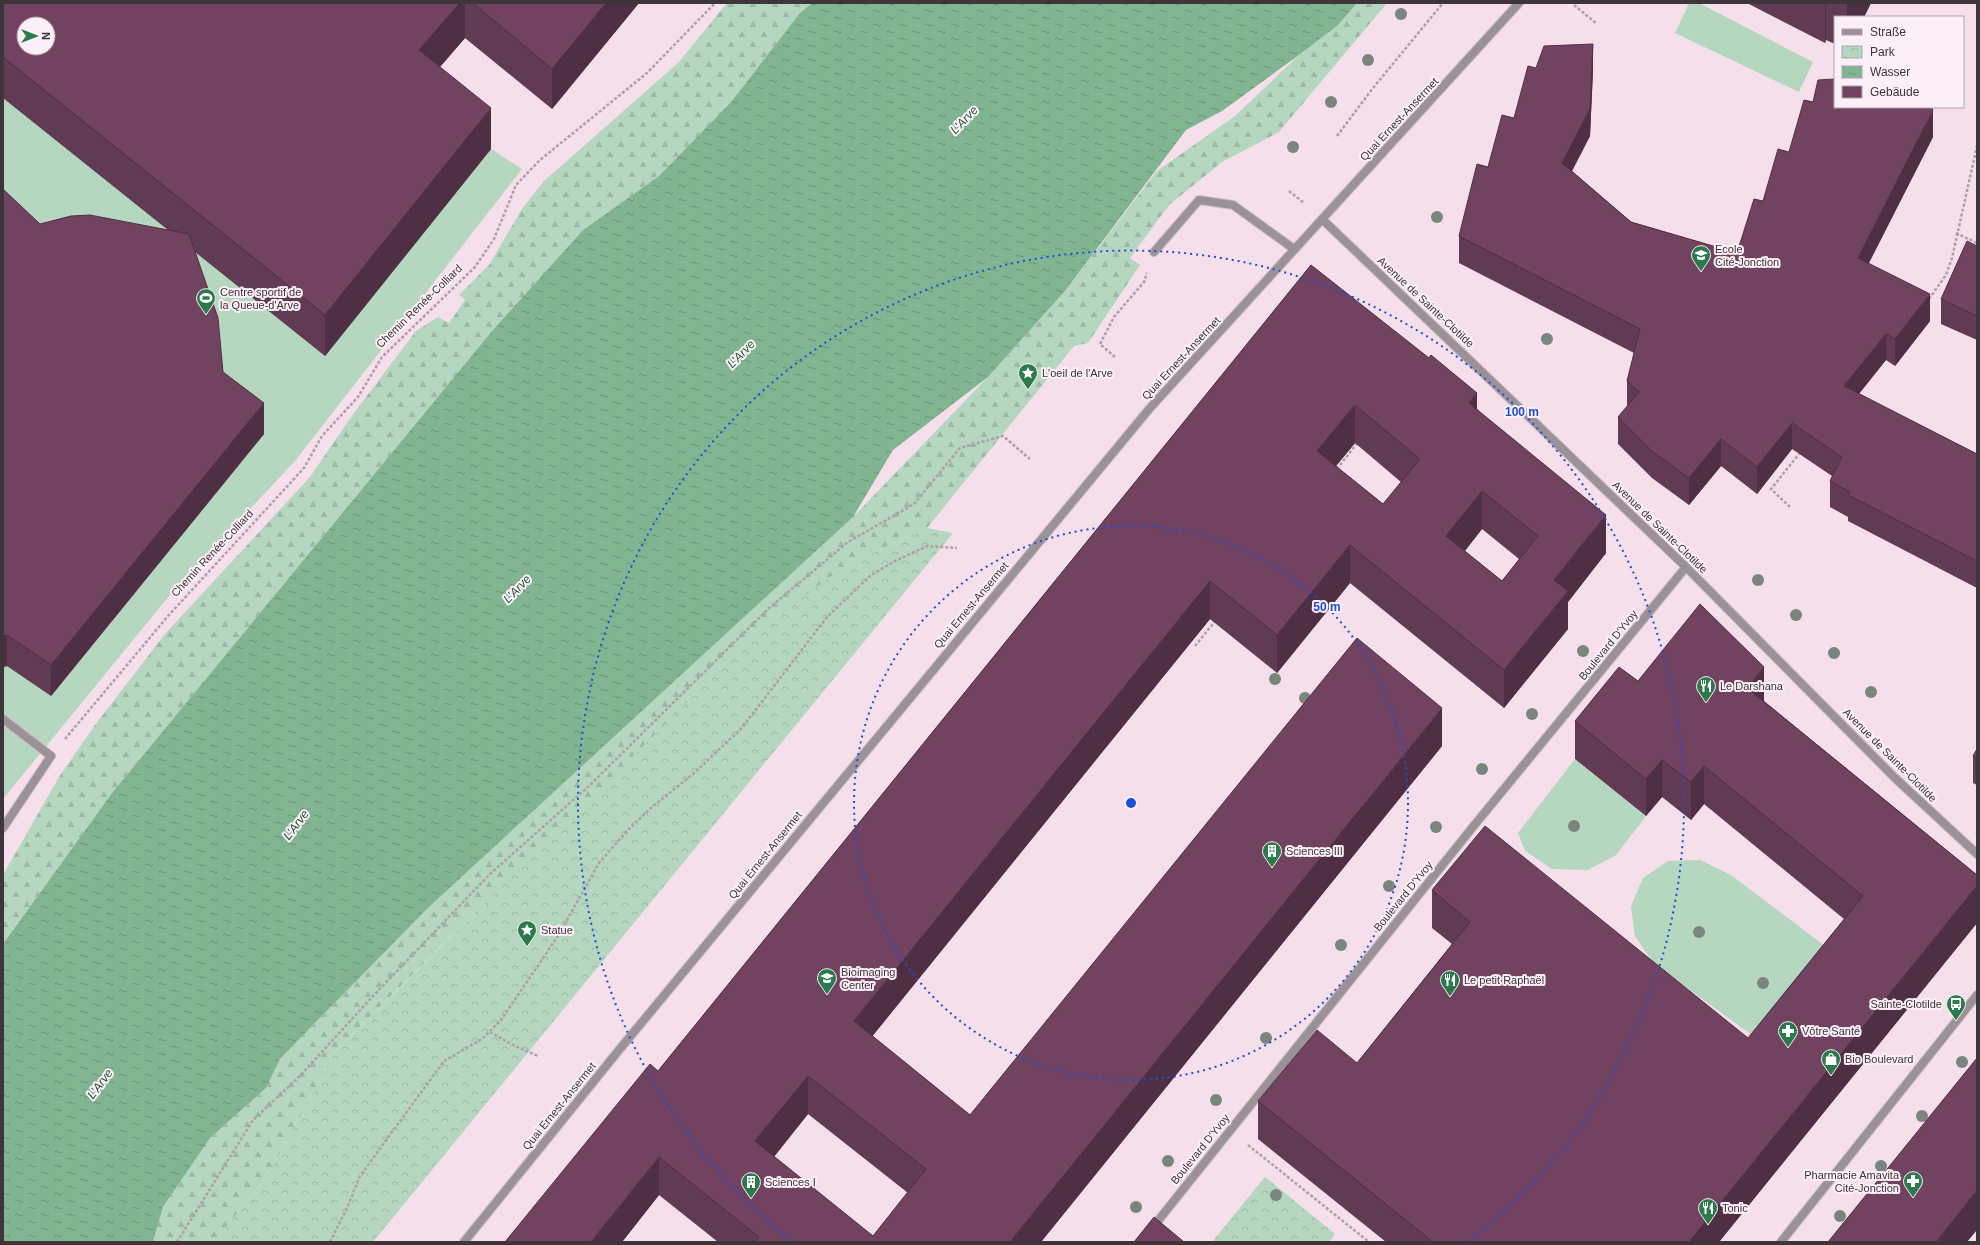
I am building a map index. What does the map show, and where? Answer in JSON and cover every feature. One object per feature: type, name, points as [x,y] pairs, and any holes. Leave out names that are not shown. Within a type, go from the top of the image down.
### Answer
[{"type":"street","name":"Quai Ernest-Ansermet","points":[[464,1242],[629,1037],[1180,373],[1212,342],[1294,249],[1323,220],[1519,3]]},
{"type":"street","points":[[1154,252],[1199,200],[1233,205],[1294,249]]},
{"type":"street","name":"Avenue de Sainte-Clotilde","points":[[1323,220],[1686,567],[1895,778],[1977,854]]},
{"type":"street","name":"Boulevard D'Yvoy","points":[[1143,1241],[1472,828],[1686,567]]},
{"type":"street","points":[[3,719],[51,756],[3,828]]},
{"type":"street","points":[[1781,1242],[1977,995]]},
{"type":"path","name":"Chemin Renée-Colliard","points":[[51,756],[168,616],[304,468],[322,436],[358,397],[382,357],[475,267],[494,239],[516,186],[540,160],[647,73],[715,3]]},
{"type":"path","points":[[1337,136],[1373,88],[1443,3]]},
{"type":"path","points":[[1574,5],[1597,24]]},
{"type":"path","points":[[1925,304],[1946,275],[1952,258],[1956,233],[1977,146]]},
{"type":"path","points":[[1956,233],[1977,243]]},
{"type":"path","points":[[1115,357],[1100,344],[1114,317],[1144,282],[1154,252]]},
{"type":"path","points":[[177,1242],[253,1120],[297,1079],[374,995],[490,874],[590,785],[680,694],[768,609],[848,542],[914,504],[960,448],[1003,436],[1030,459]]},
{"type":"path","points":[[1335,471],[1359,441]]},
{"type":"path","points":[[1790,506],[1770,489],[1799,454]]},
{"type":"path","points":[[330,1242],[347,1208],[360,1176],[444,1061],[482,1039],[490,1032],[542,961],[599,863],[627,830],[693,774],[741,729],[827,617],[870,576],[895,561],[927,546],[956,548]]},
{"type":"path","points":[[1195,646],[1218,618]]},
{"type":"path","points":[[490,1032],[515,1046],[538,1056]]},
{"type":"path","points":[[1247,1145],[1369,1242]]},
{"type":"green space","name":"Centre sportif de la Queue-d'Arve","points":[[3,3],[46,16],[16,16],[16,56],[56,56],[56,19],[491,149],[522,169],[295,461],[174,590],[3,799]]},
{"type":"green space","points":[[727,3],[812,3],[800,13],[731,102],[659,176],[583,230],[492,331],[112,793],[3,944],[3,875],[59,777],[95,725],[165,634],[310,477],[351,417],[416,331],[438,317],[449,323],[465,300],[459,295],[489,265],[522,209],[543,182],[679,62]]},
{"type":"green space","points":[[1357,3],[1387,3],[1279,132],[1222,162],[1169,205],[1130,258],[1140,265],[1088,343],[1074,346],[927,528],[845,566],[448,939],[335,1052],[269,1173],[215,1242],[153,1242],[163,1207],[210,1138],[266,1088],[280,1059],[312,1026],[429,907],[853,517],[988,377],[1065,291],[1157,171],[1235,116],[1299,55],[1338,25]]},
{"type":"green space","points":[[1689,3],[1699,3],[1813,62],[1799,92],[1675,33]]},
{"type":"green space","points":[[927,528],[953,533],[373,1242],[215,1242],[269,1173],[335,1052],[764,626],[845,566]]},
{"type":"green space","points":[[1575,759],[1646,816],[1616,855],[1588,870],[1552,869],[1525,851],[1518,833]]},
{"type":"green space","points":[[1700,860],[1731,875],[1834,953],[1763,1043],[1654,964],[1635,936],[1631,906],[1643,878],[1668,861]]},
{"type":"green space","points":[[1265,1177],[1335,1234],[1329,1242],[1212,1242]]},
{"type":"water","name":"L'Arve","points":[[812,3],[1357,3],[1338,25],[1299,55],[1222,111],[1186,130],[1065,291],[988,377],[893,450],[853,517],[429,907],[312,1026],[280,1059],[266,1088],[210,1138],[163,1207],[153,1242],[3,1242],[3,944],[112,793],[492,331],[583,230],[659,176],[731,102],[800,13]]},
{"type":"building","points":[[3,3],[460,3],[419,50],[491,108],[325,315],[3,57]]},
{"type":"building","points":[[473,3],[606,3],[552,69]]},
{"type":"building","points":[[1593,44],[1590,109],[1562,163],[1631,222],[1737,253],[1754,199],[1763,201],[1778,149],[1789,152],[1804,100],[1813,102],[1818,80],[1834,79],[1834,108],[1932,108],[1933,110],[1858,258],[1930,294],[1895,339],[1886,334],[1844,386],[1977,454],[1977,561],[1848,495],[1850,492],[1830,481],[1842,457],[1792,423],[1757,467],[1721,439],[1689,478],[1652,451],[1618,417],[1639,392],[1627,381],[1640,329],[1459,236],[1477,164],[1488,167],[1502,115],[1514,118],[1528,66],[1536,68],[1544,46]]},
{"type":"building","points":[[4,190],[40,224],[71,216],[90,215],[189,234],[218,318],[223,372],[264,403],[51,665],[7,635],[3,636]]},
{"type":"building","points":[[1967,241],[1977,246],[1977,316],[1941,299]]},
{"type":"building","points":[[1311,265],[1429,358],[1431,355],[1477,393],[1469,403],[1606,515],[1554,580],[1568,591],[1504,670],[1350,545],[1277,635],[1210,581],[854,1021],[970,1115],[1357,638],[1442,708],[1010,1242],[754,1242],[759,1237],[659,1157],[591,1242],[505,1242],[650,1064],[658,1071]],"holes":[[[1355,405],[1420,459],[1383,504],[1317,451]],[[1482,491],[1538,536],[1502,581],[1446,536]],[[808,1076],[926,1169],[873,1236],[755,1141]]]},
{"type":"building","points":[[1700,604],[1764,667],[1747,688],[1977,875],[1977,886],[1689,1242],[1433,1242],[1258,1101],[1317,1030],[1357,1063],[1470,922],[1432,890],[1485,826],[1748,1038],[1863,896],[1704,766],[1691,782],[1662,760],[1646,779],[1575,721],[1619,667],[1638,681]]},
{"type":"building","points":[[1977,749],[1977,758],[1973,756]]},
{"type":"building","points":[[1977,1058],[1977,1190],[1936,1242],[1828,1242]]},
{"type":"building","points":[[1154,1217],[1184,1242],[1134,1242]]},
{"type":"place","name":"Ecole Cité-Jonction","points":[[1701,272]]},
{"type":"place","name":"Centre sportif de la Queue-d'Arve","points":[[206,315]]},
{"type":"place","name":"L'oeil de l'Arve","points":[[1028,390]]},
{"type":"place","name":"Le Darshana","points":[[1706,703]]},
{"type":"place","name":"Sciences III","points":[[1272,868]]},
{"type":"place","name":"Statue","points":[[527,947]]},
{"type":"place","name":"Bioimaging Center","points":[[827,995]]},
{"type":"place","name":"Le petit Raphaël","points":[[1450,997]]},
{"type":"place","name":"Sainte-Clotilde","points":[[1956,1021]]},
{"type":"place","name":"Vôtre Santé","points":[[1788,1048]]},
{"type":"place","name":"Bio Boulevard","points":[[1831,1076]]},
{"type":"place","name":"Pharmacie Amavita Cité-Jonction","points":[[1913,1198]]},
{"type":"place","name":"Sciences I","points":[[751,1199]]},
{"type":"place","name":"Tonic","points":[[1708,1225]]}]
